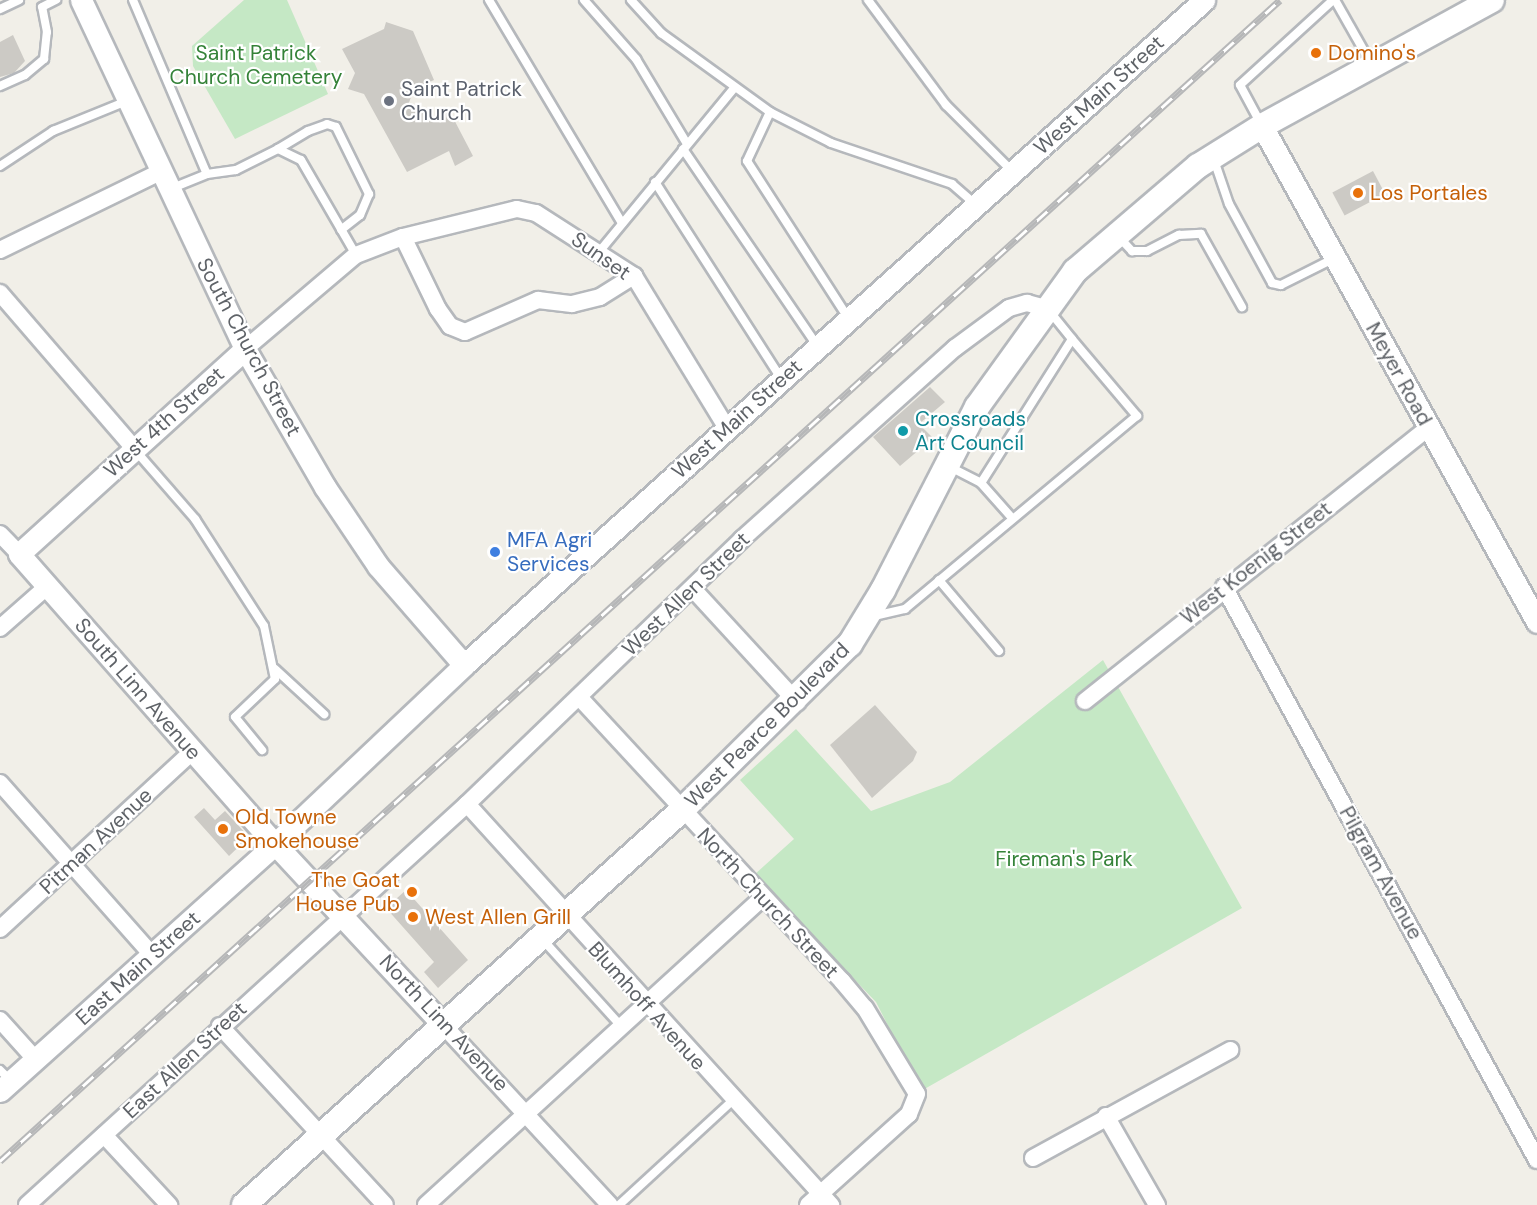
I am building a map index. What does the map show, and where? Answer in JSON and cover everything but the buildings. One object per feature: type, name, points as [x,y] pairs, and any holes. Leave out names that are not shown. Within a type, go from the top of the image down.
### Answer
[{"type":"main road","name":"West Pearce Boulevard","points":[[244,1205],[682,810],[796,702],[850,644],[988,389],[1075,271],[1116,233],[1213,157],[1262,126],[1492,0]]},
{"type":"street","name":"South Church Street","points":[[81,0],[245,349],[346,522],[464,664]]},
{"type":"street","name":"West Main Street","points":[[275,844],[464,664],[1204,0]]},
{"type":"street","name":"Meyer Road","points":[[1262,126],[1537,622]]},
{"type":"street","points":[[0,250],[165,181]]},
{"type":"street","name":"Sunset","points":[[403,237],[517,209],[536,213],[600,252],[634,276],[726,427]]},
{"type":"street","points":[[403,237],[438,309],[450,326],[465,332],[538,300],[572,304],[600,297],[634,276]]},
{"type":"street","name":"West 4th Street","points":[[20,554],[245,349],[356,255],[403,237]]},
{"type":"street","points":[[0,293],[134,448]]},
{"type":"street","name":"West Allen Street","points":[[345,916],[467,804],[693,589],[955,348],[1009,308],[1027,303],[1046,308]]},
{"type":"street","name":"West Koenig Street","points":[[1085,701],[1224,587],[1429,427]]},
{"type":"street","name":"South Linn Avenue","points":[[0,534],[49,585],[192,752],[275,844]]},
{"type":"street","points":[[0,628],[49,585]]},
{"type":"street","name":"Pilgram Avenue","points":[[1224,587],[1537,1160]]},
{"type":"street","points":[[693,589],[796,702]]},
{"type":"street","name":"North Church Street","points":[[579,697],[865,1008],[917,1094],[909,1114],[820,1201]]},
{"type":"street","name":"Pitman Avenue","points":[[0,929],[192,752]]},
{"type":"street","points":[[0,783],[152,956]]},
{"type":"street","name":"Blumhoff Avenue","points":[[467,804],[733,1100],[820,1201]]},
{"type":"street","name":"North Linn Avenue","points":[[275,844],[345,916],[610,1205]]},
{"type":"street","name":"East Main Street","points":[[4,1081],[36,1060],[275,844]]},
{"type":"street","points":[[426,1205],[762,898]]},
{"type":"street","name":"East Allen Street","points":[[27,1205],[220,1026],[345,916]]},
{"type":"street","points":[[0,1020],[36,1060]]},
{"type":"street","points":[[220,1026],[386,1205]]},
{"type":"street","points":[[1033,1158],[1230,1050]]},
{"type":"street","points":[[1107,1116],[1158,1205]]},
{"type":"street","points":[[104,1136],[169,1205]]},
{"type":"lane","points":[[0,9],[19,0]]},
{"type":"lane","points":[[0,86],[25,75],[44,59],[46,32],[39,4],[56,0]]},
{"type":"lane","points":[[133,0],[207,174]]},
{"type":"lane","points":[[489,0],[622,223]]},
{"type":"lane","points":[[584,0],[636,59],[685,147],[818,346]]},
{"type":"lane","points":[[631,0],[661,33],[770,112],[831,143],[952,184],[976,205]]},
{"type":"lane","points":[[868,0],[946,105],[1013,172]]},
{"type":"lane","points":[[1262,126],[1240,85],[1334,0],[1373,65]]},
{"type":"lane","points":[[600,252],[734,88]]},
{"type":"lane","points":[[0,166],[53,131],[127,100]]},
{"type":"lane","points":[[770,112],[747,161],[849,319]]},
{"type":"lane","points":[[165,181],[236,170],[309,130],[327,124],[336,127],[369,194],[360,215],[341,230]]},
{"type":"lane","points":[[278,149],[301,160],[356,255]]},
{"type":"lane","points":[[1213,157],[1229,204],[1272,283],[1281,285],[1335,258]]},
{"type":"lane","points":[[655,182],[782,378]]},
{"type":"lane","points":[[1116,233],[1132,251],[1140,251],[1179,235],[1201,234],[1242,307]]},
{"type":"lane","points":[[866,618],[905,609],[1137,416],[1046,308]]},
{"type":"lane","points":[[981,483],[1072,339]]},
{"type":"lane","points":[[134,448],[195,519],[256,609],[275,669],[324,714]]},
{"type":"lane","points":[[947,466],[981,483],[1012,518]]},
{"type":"lane","points":[[939,580],[999,651]]},
{"type":"lane","points":[[262,750],[235,717],[270,686],[275,669]]},
{"type":"lane","points":[[541,938],[621,1026]]},
{"type":"lane","points":[[619,1205],[733,1100]]},
{"type":"green space","name":"Saint Patrick Church Cemetery","points":[[244,0],[287,0],[328,94],[235,139],[193,66],[192,46]]},
{"type":"green space","name":"Fireman's Park","points":[[1103,660],[1242,908],[921,1091],[876,1002],[754,875],[794,839],[740,780],[796,729],[871,811],[950,782]]},
{"type":"railway","points":[[0,1161],[1280,0]]},
{"type":"place","name":"Domino's","points":[[1316,53]]},
{"type":"place","name":"Saint Patrick Church","points":[[389,101]]},
{"type":"place","name":"Los Portales","points":[[1358,193]]},
{"type":"place","name":"Crossroads Art Council","points":[[903,431]]},
{"type":"place","name":"MFA Agri Services","points":[[495,552]]},
{"type":"place","name":"Old Towne Smokehouse","points":[[223,829]]},
{"type":"place","name":"The Goat House Pub","points":[[412,892]]},
{"type":"place","name":"West Allen Grill","points":[[413,917]]}]
